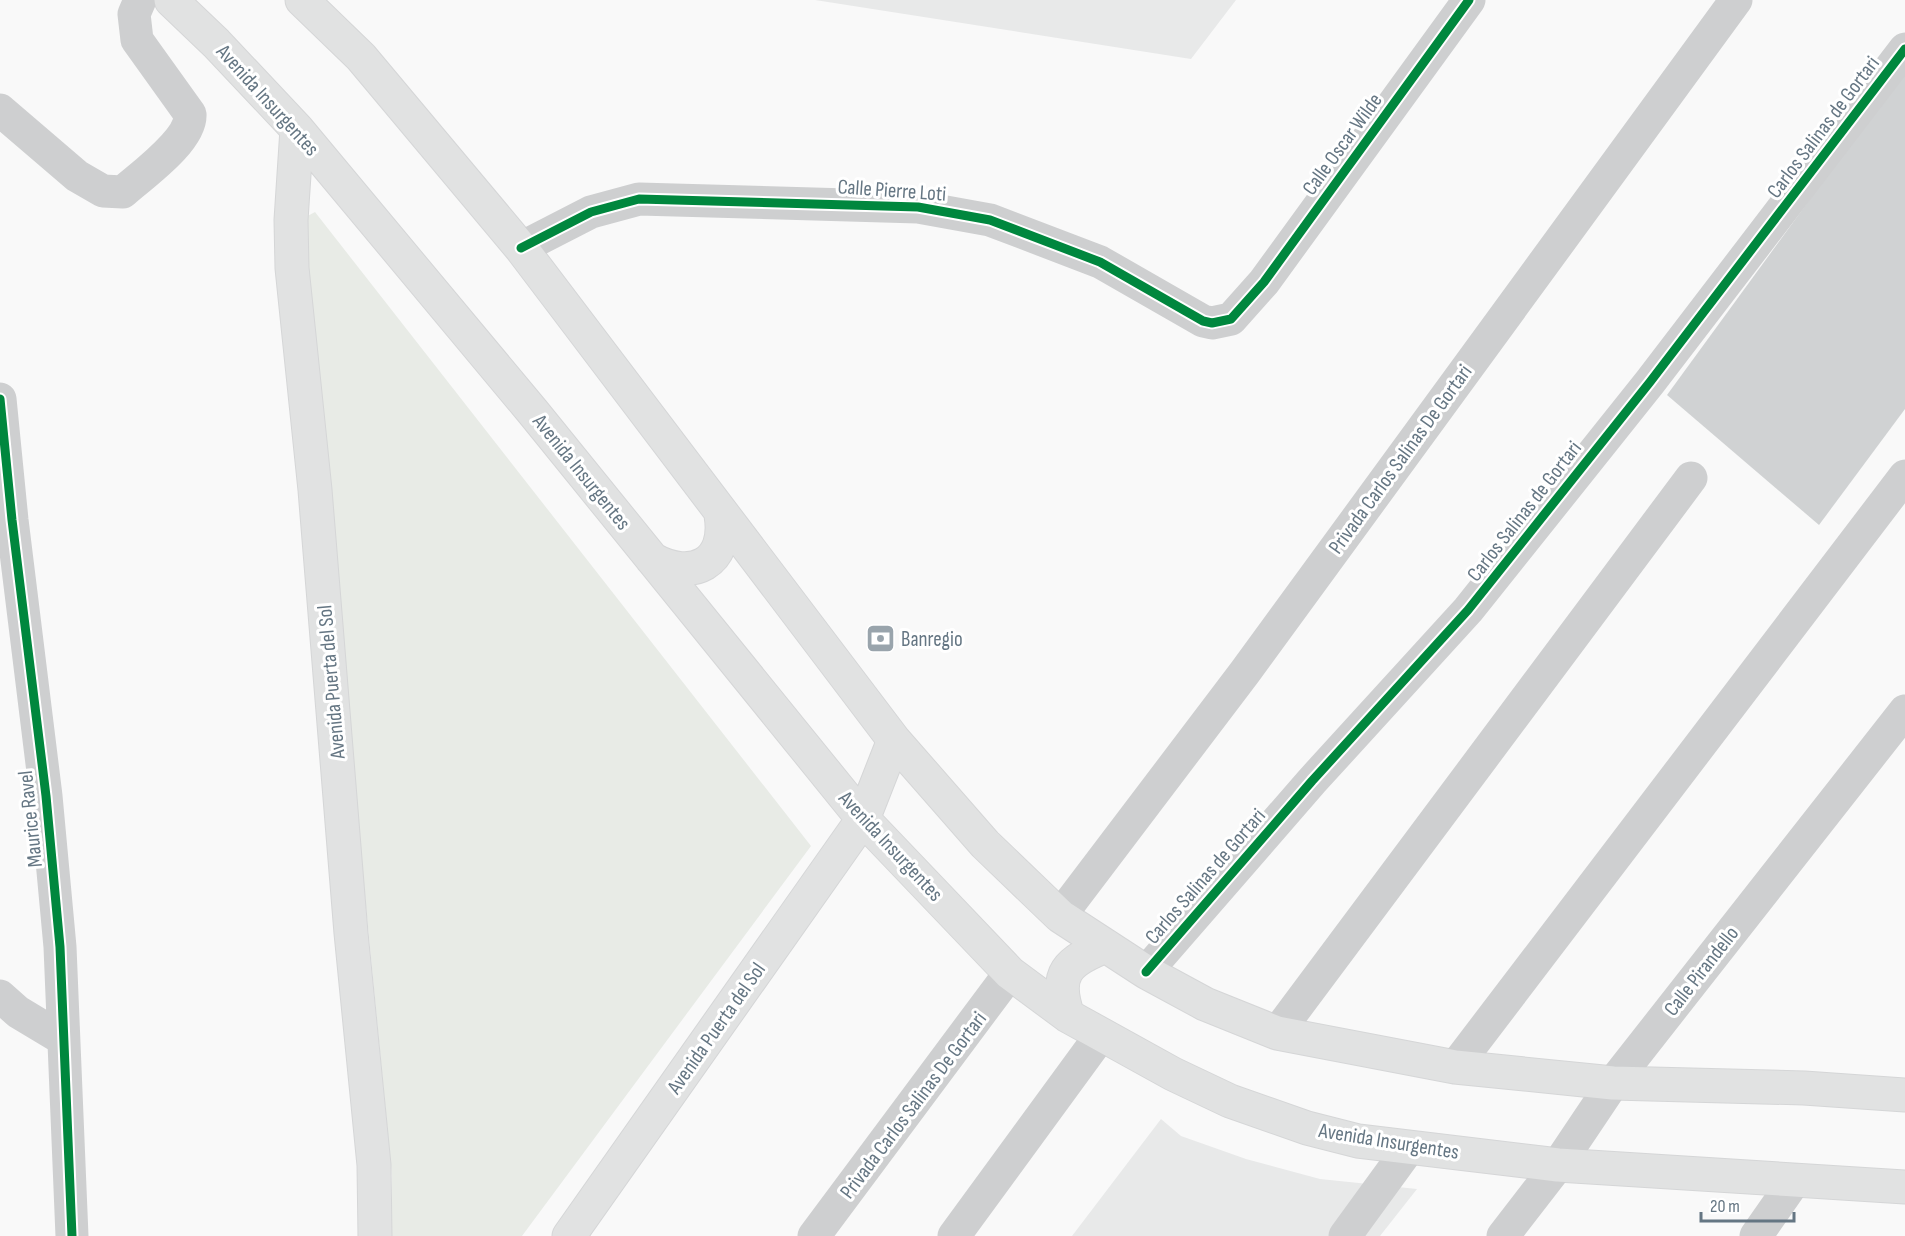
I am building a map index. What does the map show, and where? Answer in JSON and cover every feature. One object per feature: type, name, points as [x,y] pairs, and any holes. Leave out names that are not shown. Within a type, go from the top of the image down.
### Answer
[{"type":"main road","name":"Avenida Insurgentes","points":[[171,0],[216,43],[297,129],[863,819],[1010,973],[1068,1016],[1230,1101],[1318,1131],[1358,1141],[1558,1165],[1905,1187]]},
{"type":"main road","points":[[302,0],[361,57],[521,248],[894,740],[985,844],[1060,916],[1146,972],[1205,1004],[1277,1033],[1455,1068],[1613,1083],[1804,1088],[1905,1095]]},
{"type":"main road","name":"Avenida Puerta del Sol","points":[[297,129],[291,220],[292,268],[314,478],[351,933],[374,1165],[375,1236]]},
{"type":"main road","points":[[652,559],[677,570],[691,569],[704,564],[721,542],[724,529],[722,515]]},
{"type":"main road","name":"Avenida Puerta del Sol","points":[[569,1236],[863,819],[894,740]]},
{"type":"main road","points":[[1068,1016],[1061,992],[1065,973],[1076,959],[1106,946]]},
{"type":"street","points":[[0,110],[77,177],[103,191],[123,192],[174,147],[190,123],[190,114],[137,40],[134,14],[140,0]]},
{"type":"street","name":"Calle Oscar Wilde","points":[[1242,309],[1469,0]]},
{"type":"street","name":"Privada Carlos Salinas De Gortari","points":[[1060,916],[1238,681],[1736,0]]},
{"type":"street","name":"Carlos Salinas de Gortari","points":[[1146,972],[1312,781],[1468,610],[1650,382],[1905,49]]},
{"type":"street","name":"Calle Pierre Loti","points":[[521,248],[591,212],[639,199],[918,207],[990,220],[1090,258],[1144,285],[1203,321],[1231,319],[1242,309]]},
{"type":"street","name":"Maurice Ravel","points":[[0,399],[12,520],[46,796],[60,947],[72,1236]]},
{"type":"street","points":[[1455,1068],[1905,476]]},
{"type":"street","points":[[1277,1033],[1692,478]]},
{"type":"street","name":"Calle Pirandello","points":[[1503,1236],[1558,1165],[1613,1083],[1905,711]]},
{"type":"street","name":"Privada Carlos Salinas De Gortari","points":[[814,1236],[1010,973]]},
{"type":"street","points":[[0,996],[18,1012],[63,1039]]},
{"type":"street","points":[[954,1236],[1101,1035]]},
{"type":"street","points":[[1345,1236],[1409,1148]]},
{"type":"street","points":[[1756,1236],[1795,1180]]},
{"type":"shaded area","points":[[815,0],[1236,0],[1191,59]]},
{"type":"shaded area","points":[[315,212],[811,846],[522,1236],[392,1236],[392,1176],[309,314],[302,219]]},
{"type":"shaded area","points":[[1161,1119],[1181,1136],[1246,1159],[1320,1179],[1417,1189],[1380,1236],[1072,1236]]},
{"type":"building","points":[[1905,69],[1905,409],[1819,525],[1667,395]]},
{"type":"cycle path","points":[[521,248],[591,212],[639,199],[918,207],[990,220],[1100,262],[1203,321],[1212,323],[1231,319],[1264,282],[1469,0]]},
{"type":"cycle path","points":[[1146,972],[1312,781],[1468,610],[1650,382],[1905,49]]},
{"type":"cycle path","points":[[0,399],[12,520],[46,796],[60,947],[72,1236]]},
{"type":"place","name":"Banregio","points":[[880,639]]}]
